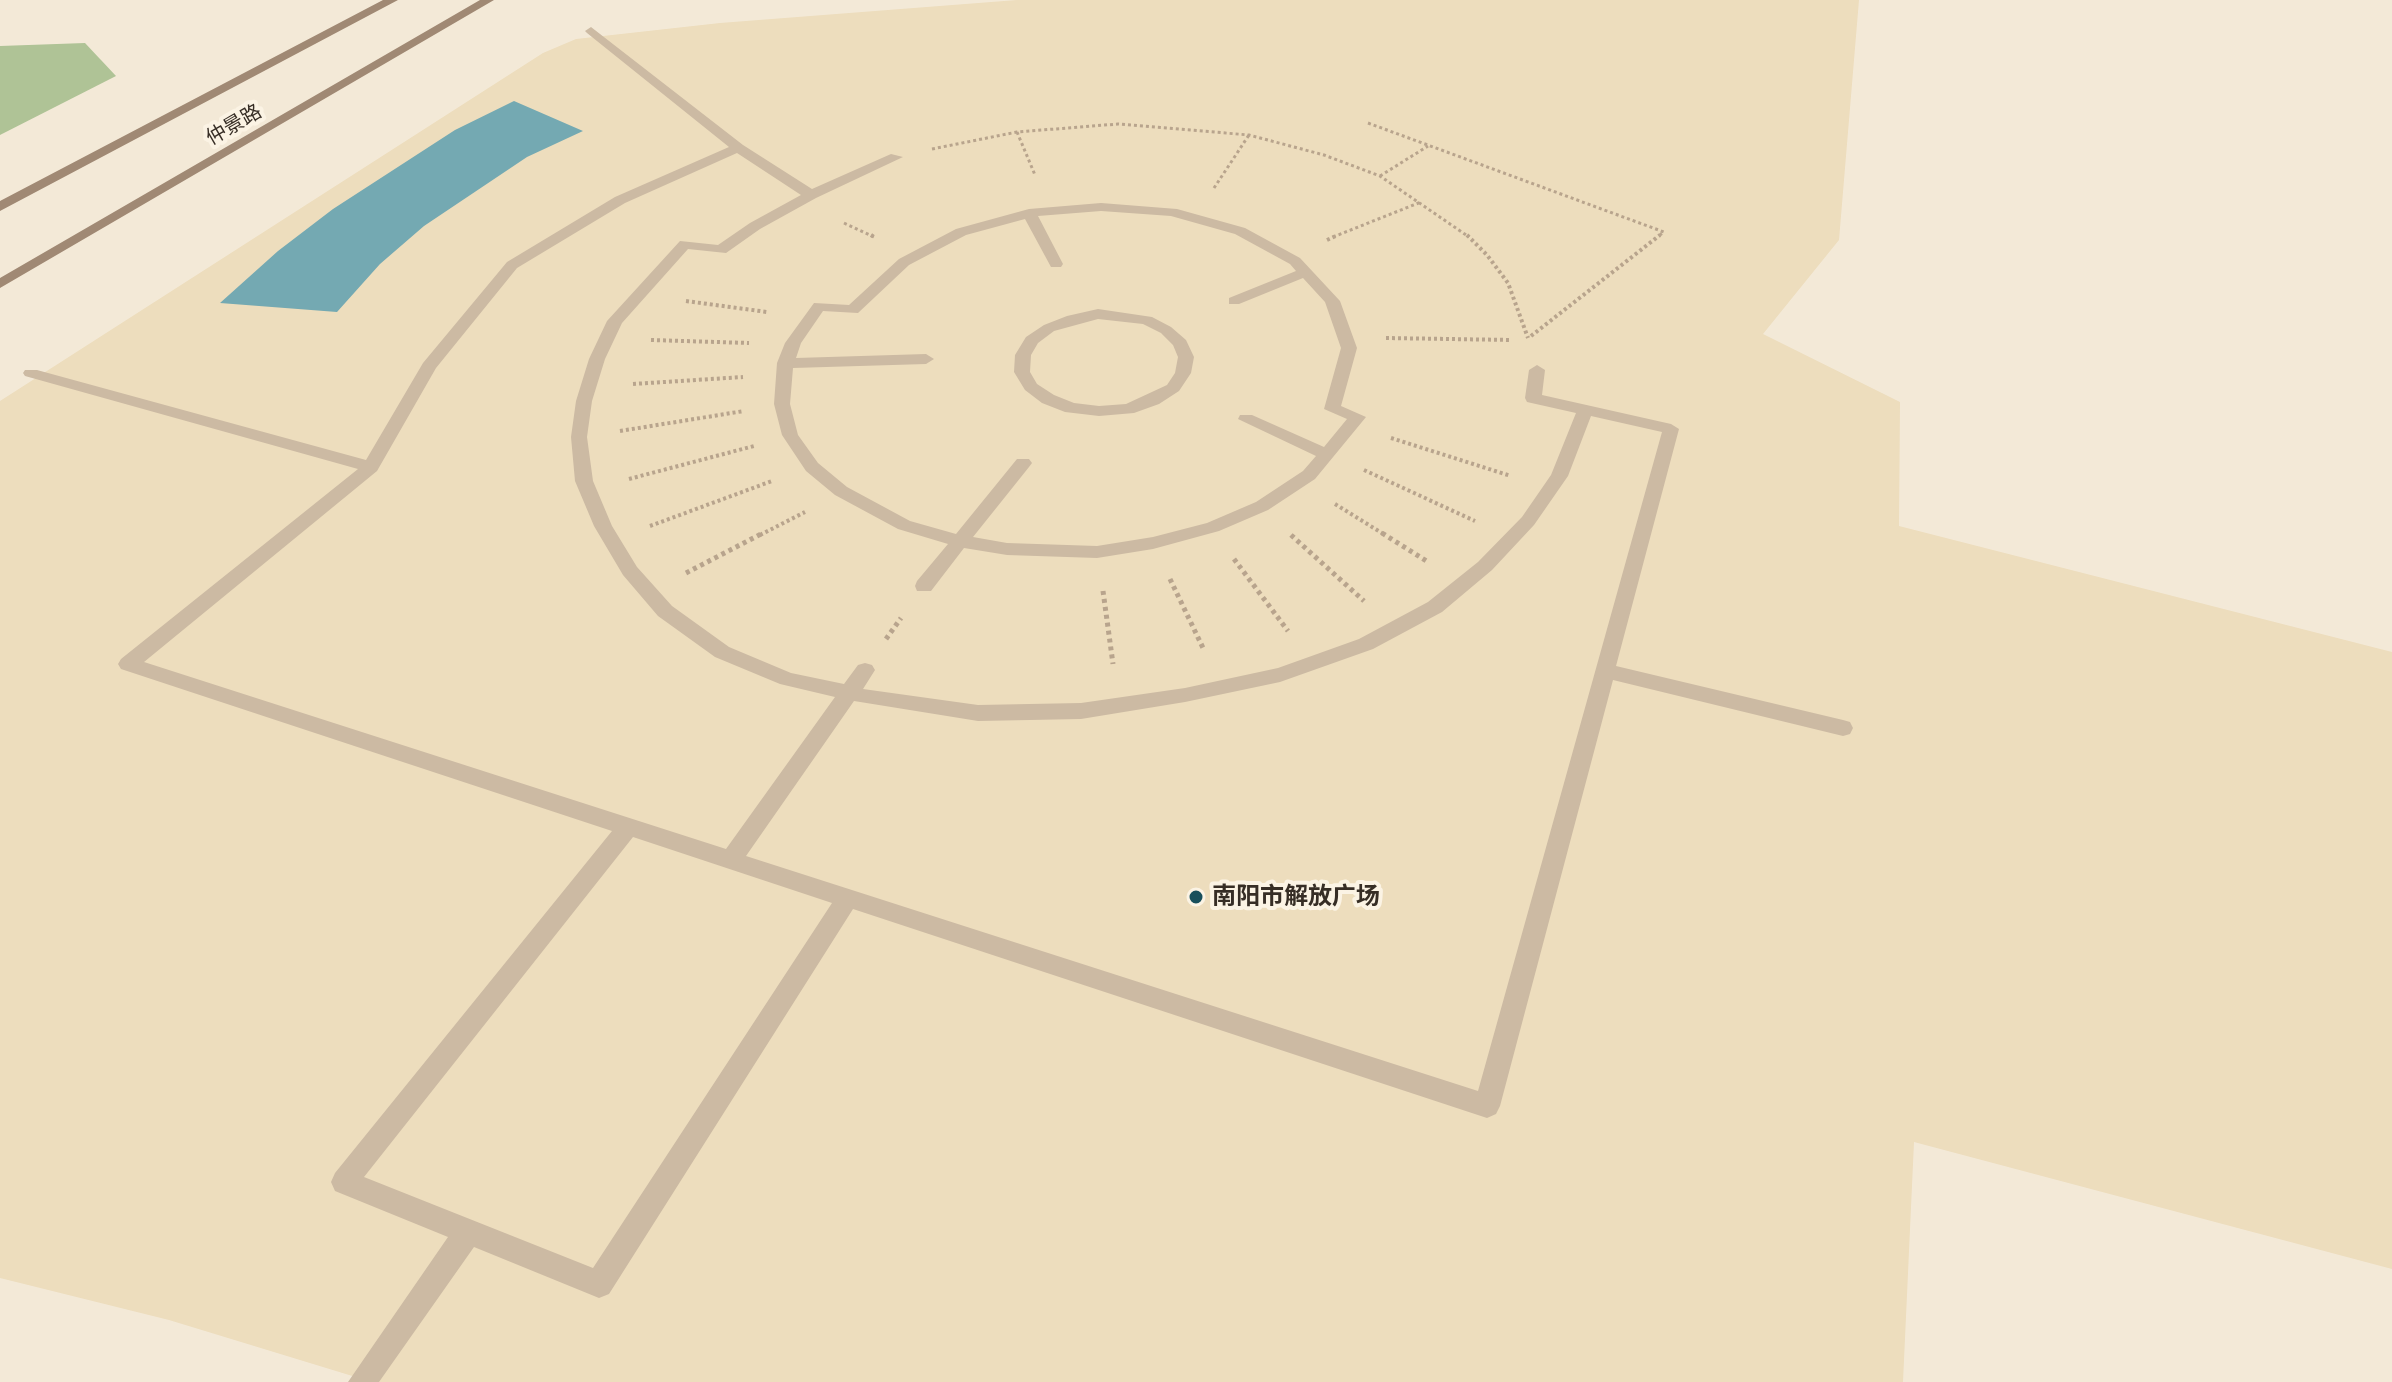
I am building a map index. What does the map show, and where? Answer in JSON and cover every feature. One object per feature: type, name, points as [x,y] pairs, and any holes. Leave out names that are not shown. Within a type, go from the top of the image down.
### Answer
[{"type":"main road","name":"仲景路","points":[[0,207],[392,0]]},
{"type":"main road","name":"仲景路","points":[[0,284],[488,0]]},
{"type":"street","points":[[591,31],[738,148],[811,195]]},
{"type":"street","points":[[738,148],[620,200],[512,265],[429,366],[371,467],[128,664],[1487,1106],[1671,429],[1533,398],[1537,370]]},
{"type":"street","points":[[896,157],[852,174],[811,195],[755,226],[721,250],[685,244],[615,321],[597,359],[584,401],[579,437],[584,481],[603,526],[630,571],[665,611],[722,652],[787,679],[850,693],[978,713],[1081,711],[1185,695],[1280,675],[1366,644],[1435,607],[1485,566],[1528,521],[1559,476],[1585,410]]},
{"type":"street","points":[[1101,207],[1193,216],[1240,231],[1295,261],[1305,272],[1332,301],[1349,348],[1332,409],[1358,417],[1309,475],[1262,506],[1213,527],[1153,543],[1097,552],[1007,549],[959,541],[904,525],[841,491],[812,467],[790,435],[782,404],[785,363],[793,343],[819,306],[853,310],[904,262],[961,232],[1029,213],[1101,207]]},
{"type":"street","points":[[1029,213],[1056,264]]},
{"type":"street","points":[[1234,301],[1305,272]]},
{"type":"street","points":[[1098,314],[1147,320],[1166,330],[1180,343],[1186,357],[1183,373],[1173,388],[1153,400],[1128,409],[1099,411],[1071,408],[1048,399],[1031,387],[1022,372],[1023,355],[1032,340],[1049,328],[1098,314]]},
{"type":"street","points":[[785,363],[926,359]]},
{"type":"street","points":[[31,373],[371,467]]},
{"type":"street","points":[[1246,419],[1326,454]]},
{"type":"street","points":[[924,586],[1023,463]]},
{"type":"street","points":[[730,861],[865,670]]},
{"type":"street","points":[[1605,671],[1843,728]]},
{"type":"street","points":[[628,827],[344,1182],[599,1284],[847,899]]},
{"type":"street","points":[[362,1382],[468,1232]]},
{"type":"path","points":[[1368,123],[1664,232],[1528,338]]},
{"type":"path","points":[[896,157],[1017,132],[1118,124],[1249,135],[1324,155],[1380,176],[1422,201],[1459,228],[1487,255],[1508,283],[1537,370]]},
{"type":"path","points":[[1017,132],[1040,188]]},
{"type":"path","points":[[1212,190],[1249,135]]},
{"type":"path","points":[[1380,176],[1428,146]]},
{"type":"path","points":[[1339,235],[1422,201]]},
{"type":"path","points":[[677,300],[755,311]]},
{"type":"path","points":[[1399,338],[1512,340]]},
{"type":"path","points":[[648,340],[738,343]]},
{"type":"path","points":[[631,384],[730,377]]},
{"type":"path","points":[[610,432],[727,414]]},
{"type":"path","points":[[1413,445],[1521,479]]},
{"type":"path","points":[[620,482],[737,451]]},
{"type":"path","points":[[1382,478],[1484,525]]},
{"type":"path","points":[[641,529],[756,487]]},
{"type":"path","points":[[1341,508],[1436,567]]},
{"type":"path","points":[[678,577],[787,522]]},
{"type":"path","points":[[1293,537],[1374,610]]},
{"type":"path","points":[[1235,561],[1297,642]]},
{"type":"path","points":[[1170,578],[1210,664]]},
{"type":"path","points":[[865,670],[924,586]]},
{"type":"path","points":[[1102,587],[1115,679]]},
{"type":"green space","points":[[85,43],[116,76],[0,135],[0,46]]},
{"type":"shaded area","name":"南阳市解放广场","points":[[1017,0],[1859,0],[1839,240],[1763,334],[1900,402],[1899,526],[2392,652],[2392,1269],[1914,1142],[1903,1382],[372,1382],[169,1320],[0,1278],[0,401],[543,53],[576,39],[720,23]]},
{"type":"water","points":[[514,101],[583,131],[527,157],[424,226],[380,264],[337,312],[220,303],[278,251],[333,209],[455,130]]},
{"type":"place","name":"南阳市解放广场","points":[[1196,897]]}]
